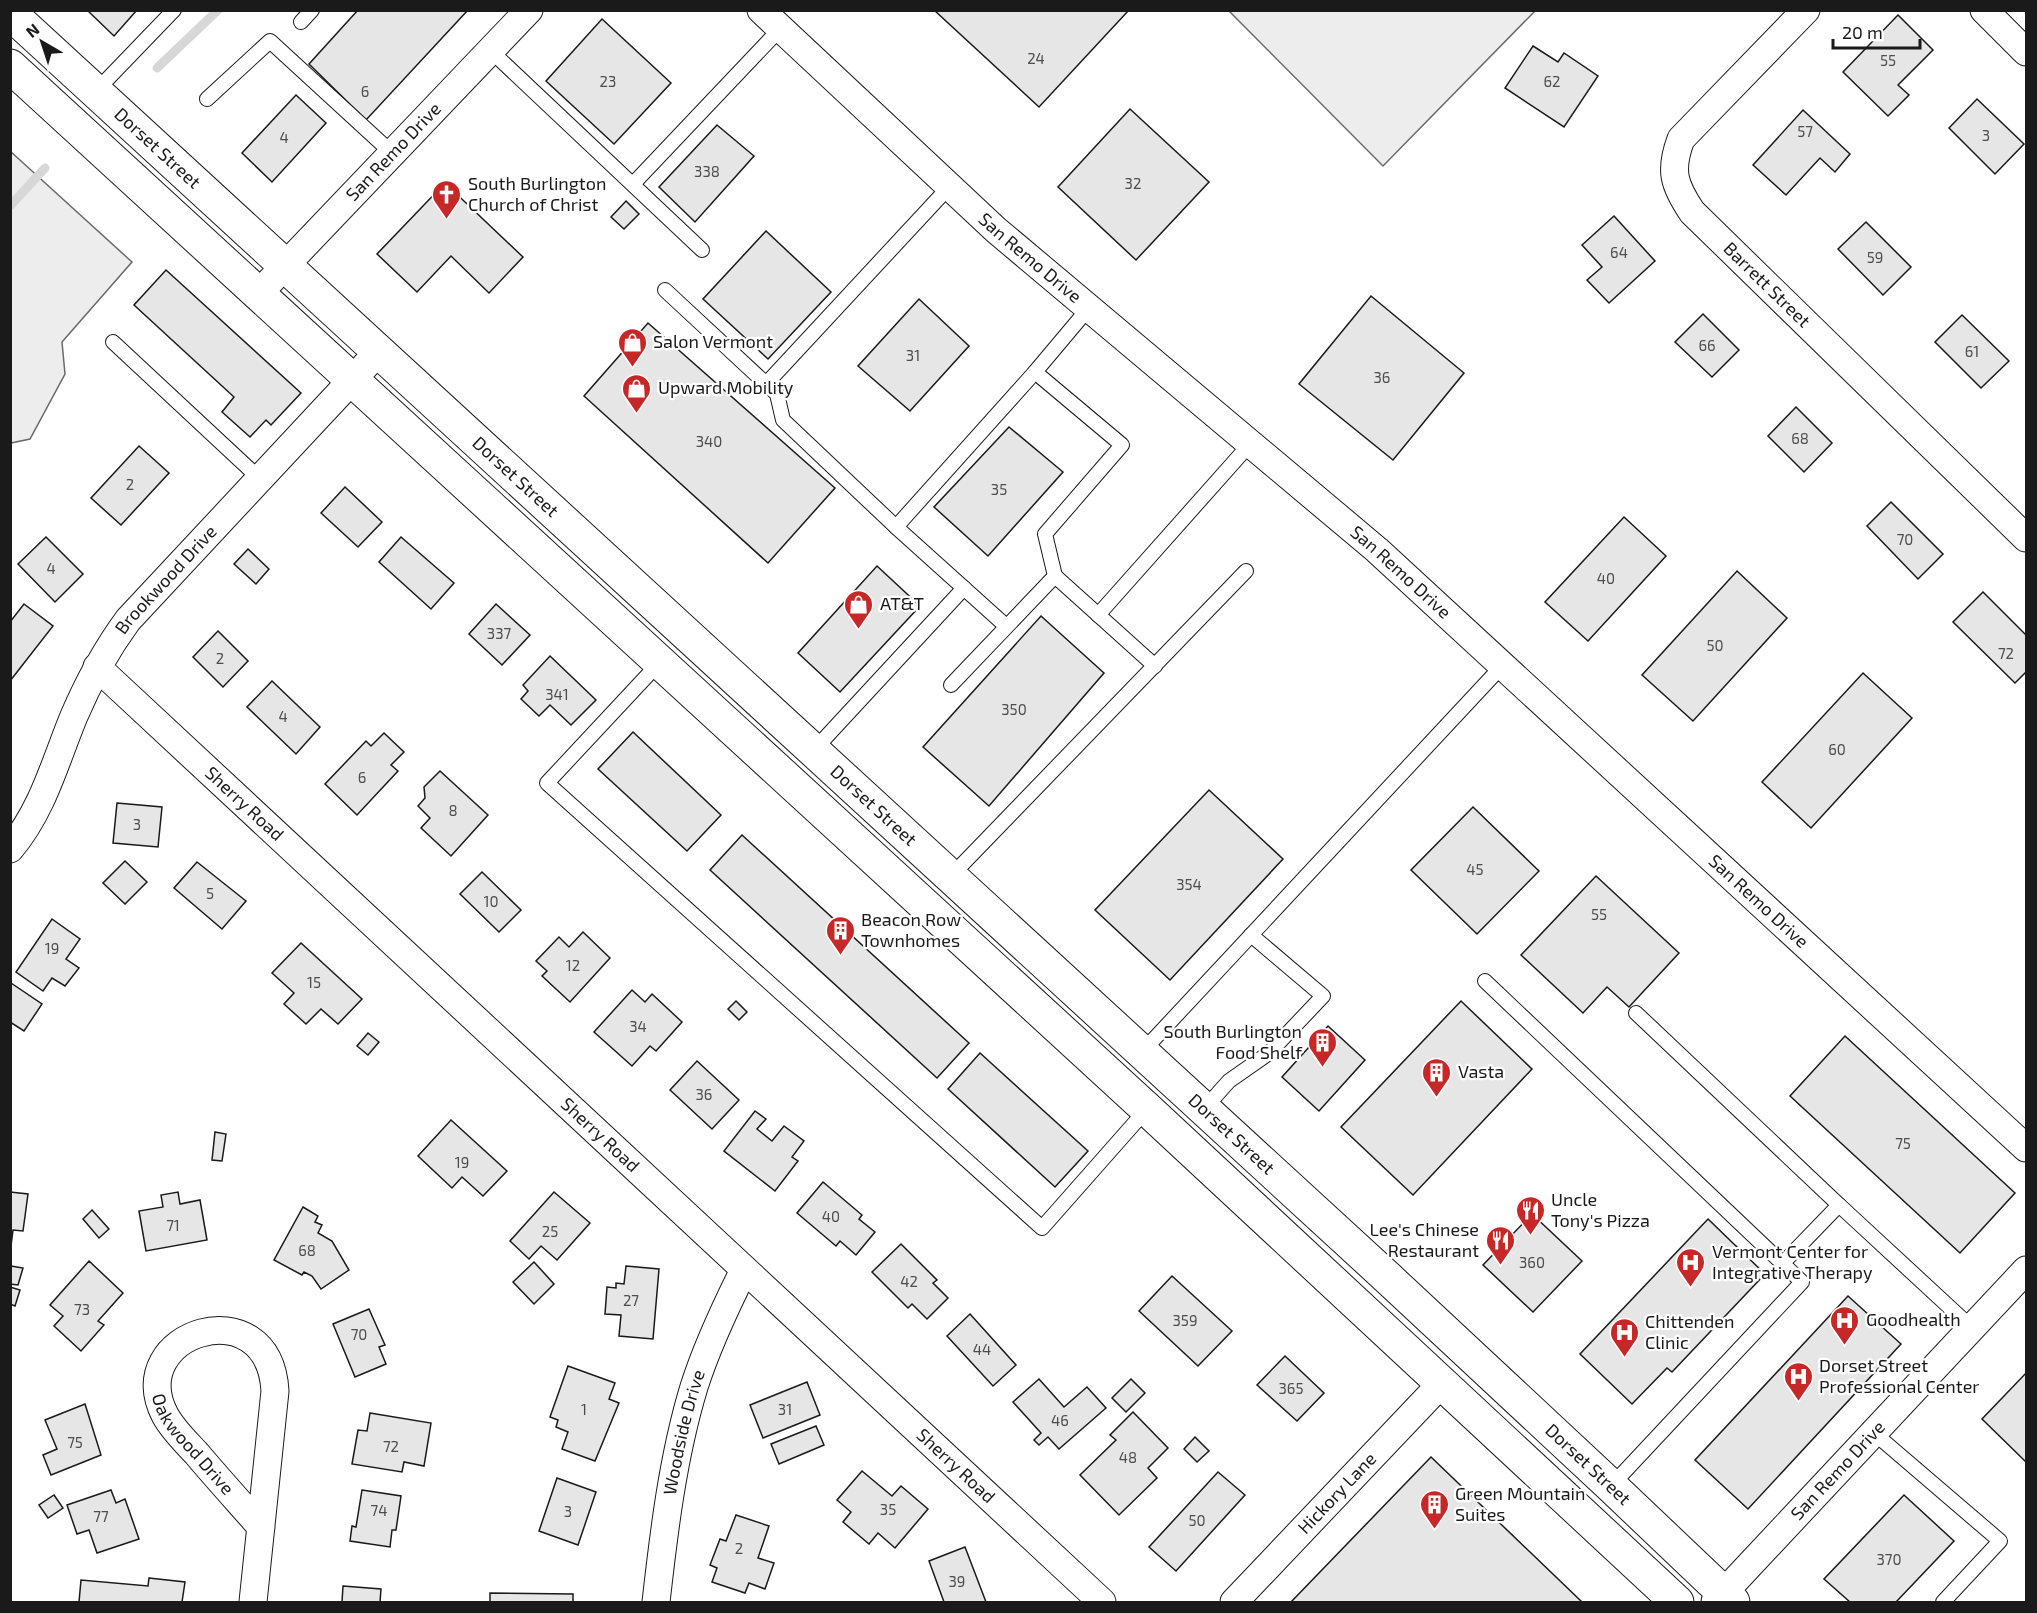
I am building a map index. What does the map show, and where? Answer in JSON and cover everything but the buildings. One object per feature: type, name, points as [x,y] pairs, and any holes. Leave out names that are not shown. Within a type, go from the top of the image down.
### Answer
[{"type":"main road","name":"Dorset Street","points":[[10,13],[380,350],[1204,1109],[1611,1486],[1724,1600]]},
{"type":"main road","name":"Dorset Street","points":[[10,66],[1147,1109],[1677,1602]]},
{"type":"street","name":"Barrett Street","points":[[1806,10],[1681,139],[1674,157],[1674,175],[1680,194],[1692,212],[2026,538]]},
{"type":"street","points":[[1984,10],[2026,52]]},
{"type":"street","name":"San Remo Drive","points":[[259,293],[491,51],[524,12]]},
{"type":"street","name":"San Remo Drive","points":[[771,20],[949,187],[1088,309],[1377,550],[2026,1148]]},
{"type":"street","name":"Brookwood Drive","points":[[10,849],[32,819],[43,798],[74,718],[97,668],[128,620],[380,350]]},
{"type":"street","name":"Sherry Road","points":[[97,668],[1102,1602]]},
{"type":"street","name":"Woodside Drive","points":[[656,1602],[676,1470],[694,1389],[714,1333],[744,1270]]},
{"type":"street","name":"San Remo Drive","points":[[1724,1600],[1874,1433],[2026,1270]]},
{"type":"street","name":"Oakwood Drive","points":[[253,1602],[261,1527],[274,1377],[264,1353],[243,1335],[230,1330],[203,1330],[179,1342],[166,1358],[159,1377],[160,1404],[174,1428],[261,1527]]},
{"type":"street","name":"Hickory Lane","points":[[1234,1602],[1442,1383]]},
{"type":"lane","points":[[96,91],[174,10]]},
{"type":"lane","points":[[301,21],[312,10]]},
{"type":"lane","points":[[633,184],[771,20]]},
{"type":"lane","points":[[207,99],[270,41],[392,153]]},
{"type":"lane","points":[[491,51],[702,250]]},
{"type":"lane","points":[[766,384],[949,187]]},
{"type":"lane","points":[[665,290],[777,394],[783,420],[896,527],[1006,626]]},
{"type":"lane","points":[[896,527],[1035,372],[1088,309]]},
{"type":"lane","points":[[113,342],[260,479]]},
{"type":"lane","points":[[1035,372],[1122,445],[1045,534],[1055,576],[1155,666]]},
{"type":"lane","points":[[1098,615],[1250,444]]},
{"type":"lane","points":[[951,876],[1246,572]]},
{"type":"lane","points":[[951,685],[1055,576]]},
{"type":"lane","points":[[814,750],[964,588]]},
{"type":"lane","points":[[660,662],[547,783],[1042,1228],[1147,1109]]},
{"type":"lane","points":[[1142,1052],[1503,666]]},
{"type":"lane","points":[[1204,1109],[1229,1081],[1269,1053],[1323,996],[1251,935]]},
{"type":"lane","points":[[1485,981],[1802,1282],[1611,1486]]},
{"type":"lane","points":[[1636,1013],[1972,1328]]},
{"type":"lane","points":[[1782,1264],[1839,1205]]},
{"type":"lane","points":[[1874,1433],[2000,1541],[1943,1602]]},
{"type":"shaded area","points":[[1229,11],[1535,11],[1383,166]]},
{"type":"shaded area","points":[[10,151],[132,262],[62,342],[65,374],[30,439],[11,443]]},
{"type":"waterway","points":[[157,68],[218,10]]},
{"type":"waterway","points":[[10,206],[45,168]]},
{"type":"place","name":"South Burlington Church of Christ","points":[[447,220]]},
{"type":"place","name":"Salon Vermont","points":[[632,368]]},
{"type":"place","name":"Upward Mobility","points":[[637,414]]},
{"type":"place","name":"AT&T","points":[[859,630]]},
{"type":"place","name":"Beacon Row Townhomes","points":[[840,956]]},
{"type":"place","name":"South Burlington Food Shelf","points":[[1323,1068]]},
{"type":"place","name":"Vasta","points":[[1437,1098]]},
{"type":"place","name":"Uncle Tony's Pizza","points":[[1530,1236]]},
{"type":"place","name":"Lee's Chinese Restaurant","points":[[1500,1266]]},
{"type":"place","name":"Vermont Center for Integrative Therapy","points":[[1691,1288]]},
{"type":"place","name":"Goodhealth","points":[[1845,1346]]},
{"type":"place","name":"Chittenden Clinic","points":[[1624,1358]]},
{"type":"place","name":"Dorset Street Professional Center","points":[[1798,1402]]},
{"type":"place","name":"Green Mountain Suites","points":[[1434,1530]]}]
